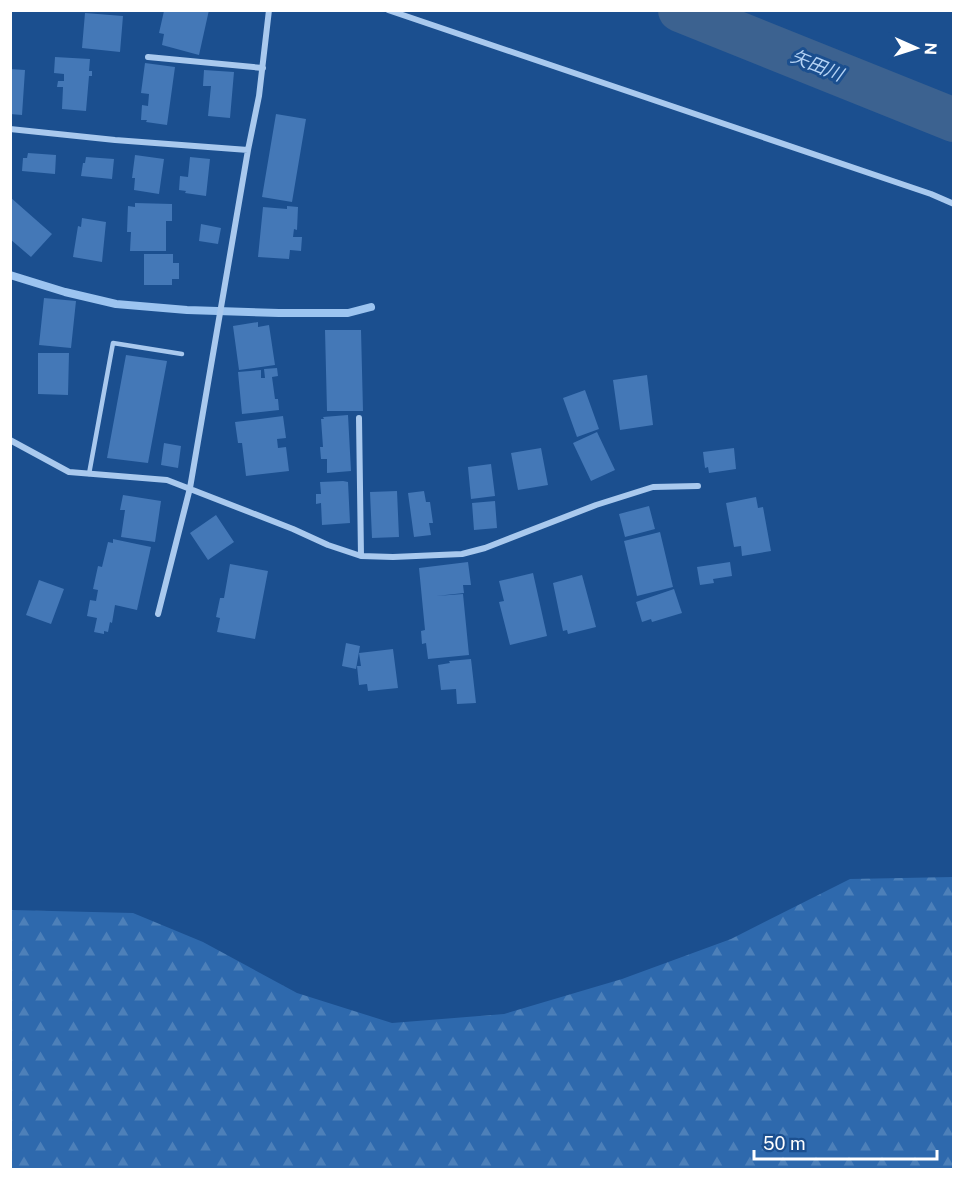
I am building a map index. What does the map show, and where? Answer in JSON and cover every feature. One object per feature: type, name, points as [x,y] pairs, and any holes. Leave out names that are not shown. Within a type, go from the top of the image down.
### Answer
[{"type":"street","points":[[158,614],[190,489],[263,68],[269,10]]},
{"type":"street","points":[[388,10],[920,190],[954,204]]},
{"type":"street","points":[[148,57],[263,68]]},
{"type":"street","points":[[10,129],[248,150]]},
{"type":"street","points":[[359,418],[361,556]]},
{"type":"street","points":[[10,440],[69,472],[167,480],[361,556],[462,554],[485,548],[596,505],[652,487],[698,486]]},
{"type":"lane","points":[[89,474],[113,343],[182,354]]},
{"type":"green space","points":[[953,877],[953,1169],[11,1169],[11,910],[133,913],[203,942],[297,993],[392,1023],[504,1014],[622,979],[731,939],[850,879]]},
{"type":"building","points":[[168,10],[209,10],[199,55],[162,45],[164,34],[159,33],[164,11],[168,12]]},
{"type":"building","points":[[85,13],[123,16],[120,52],[82,48]]},
{"type":"building","points":[[55,57],[90,59],[89,71],[92,71],[92,76],[89,76],[86,111],[62,109],[63,87],[57,87],[58,81],[64,81],[64,74],[54,73]]},
{"type":"building","points":[[145,63],[175,67],[167,125],[141,120],[142,105],[148,106],[149,94],[141,93]]},
{"type":"building","points":[[10,69],[25,70],[22,115],[10,114]]},
{"type":"building","points":[[204,70],[234,72],[230,118],[208,116],[211,86],[203,86]]},
{"type":"building","points":[[276,114],[306,119],[292,202],[262,197]]},
{"type":"building","points":[[28,153],[56,155],[55,174],[22,171],[23,158],[27,158]]},
{"type":"building","points":[[135,155],[164,159],[159,194],[134,190],[135,178],[132,178]]},
{"type":"building","points":[[86,157],[114,159],[112,179],[81,176]]},
{"type":"building","points":[[190,157],[210,159],[206,196],[179,190],[180,176],[188,177]]},
{"type":"building","points":[[10,197],[52,234],[31,257],[10,239]]},
{"type":"building","points":[[135,203],[172,204],[172,221],[166,221],[166,251],[130,251],[131,232],[127,232],[128,206],[135,207]]},
{"type":"building","points":[[287,206],[298,207],[297,230],[294,229],[293,237],[302,237],[301,251],[290,250],[289,259],[258,257],[263,207],[287,209]]},
{"type":"building","points":[[82,218],[106,222],[102,262],[73,257],[78,226],[81,227]]},
{"type":"building","points":[[201,224],[221,228],[218,244],[199,241]]},
{"type":"building","points":[[144,254],[173,254],[173,263],[179,263],[179,279],[172,279],[172,285],[144,285]]},
{"type":"building","points":[[44,298],[76,301],[71,348],[39,345]]},
{"type":"building","points":[[258,322],[258,327],[269,325],[275,365],[239,370],[233,326]]},
{"type":"building","points":[[325,330],[361,330],[363,411],[327,411]]},
{"type":"building","points":[[38,353],[69,353],[68,395],[38,394]]},
{"type":"building","points":[[126,355],[167,361],[148,463],[107,458]]},
{"type":"building","points":[[277,368],[278,376],[272,377],[279,410],[242,414],[238,372],[261,370],[261,378],[265,378],[264,369]]},
{"type":"building","points":[[647,375],[653,425],[620,430],[613,380]]},
{"type":"building","points":[[585,390],[599,429],[577,437],[563,398]]},
{"type":"building","points":[[348,415],[351,471],[327,473],[327,459],[321,459],[320,447],[323,447],[321,419]]},
{"type":"building","points":[[283,416],[286,438],[277,439],[278,448],[286,447],[289,471],[246,476],[242,443],[238,443],[235,422]]},
{"type":"building","points":[[597,432],[615,470],[591,481],[573,443]]},
{"type":"building","points":[[164,443],[181,446],[178,468],[161,465]]},
{"type":"building","points":[[541,448],[548,485],[518,490],[511,453]]},
{"type":"building","points":[[734,448],[736,469],[709,473],[708,467],[705,468],[703,452]]},
{"type":"building","points":[[491,464],[495,496],[471,499],[468,467]]},
{"type":"building","points":[[320,482],[348,482],[350,523],[322,525],[321,503],[316,504],[316,494],[321,494]]},
{"type":"building","points":[[397,491],[399,537],[372,538],[370,492]]},
{"type":"building","points":[[424,491],[426,502],[430,502],[433,523],[429,523],[431,535],[414,537],[408,493]]},
{"type":"building","points":[[123,495],[161,501],[155,542],[121,537],[125,510],[120,510]]},
{"type":"building","points":[[756,497],[758,508],[763,507],[771,551],[742,556],[741,546],[734,547],[726,503]]},
{"type":"building","points":[[495,501],[497,528],[474,530],[472,503]]},
{"type":"building","points":[[649,506],[655,529],[625,537],[619,514]]},
{"type":"building","points":[[216,515],[234,542],[208,560],[190,533]]},
{"type":"building","points":[[660,532],[673,587],[637,596],[624,541]]},
{"type":"building","points":[[113,539],[151,547],[137,610],[115,605],[112,623],[110,622],[108,632],[104,631],[104,634],[94,632],[97,618],[87,616],[90,600],[96,601],[98,590],[93,589],[98,566],[102,567],[108,542],[113,543]]},
{"type":"building","points":[[468,562],[471,585],[463,585],[464,593],[436,596],[463,594],[469,655],[428,659],[426,643],[422,644],[421,631],[425,630],[419,568]]},
{"type":"building","points":[[730,562],[732,576],[713,579],[714,583],[700,585],[697,567]]},
{"type":"building","points":[[230,564],[268,571],[255,639],[217,632],[220,618],[216,617],[220,598],[224,598]]},
{"type":"building","points":[[533,573],[547,636],[510,645],[499,602],[504,601],[499,581]]},
{"type":"building","points":[[582,575],[596,627],[568,634],[567,630],[563,631],[553,583]]},
{"type":"building","points":[[39,580],[64,589],[51,624],[26,615]]},
{"type":"building","points":[[674,589],[682,613],[652,622],[651,619],[642,622],[636,602]]},
{"type":"building","points":[[346,643],[360,646],[356,669],[342,666]]},
{"type":"building","points":[[393,649],[398,688],[368,691],[367,684],[359,685],[357,666],[361,666],[359,653]]},
{"type":"building","points":[[471,659],[476,703],[457,704],[456,689],[441,690],[438,665],[450,663],[449,661]]},
{"type":"waterway","name":"矢田川","points":[[680,10],[954,120]]},
{"type":"waterway","points":[[10,275],[65,292],[116,304],[187,310],[279,313],[348,313],[371,307]]}]
